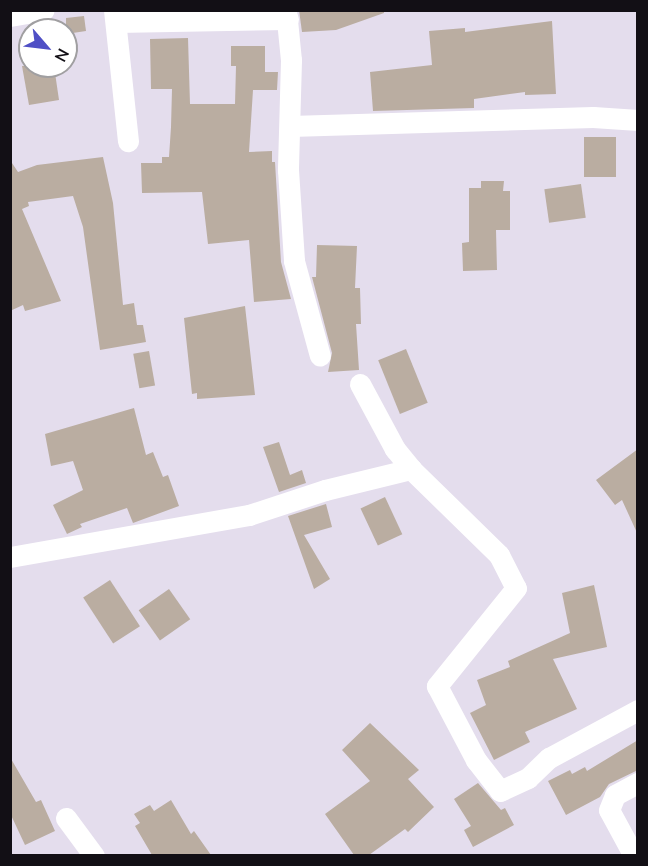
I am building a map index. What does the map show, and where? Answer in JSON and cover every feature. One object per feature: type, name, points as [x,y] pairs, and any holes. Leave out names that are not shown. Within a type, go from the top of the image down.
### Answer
[{"type":"street","points":[[17,14],[43,10]]},
{"type":"street","points":[[128,141],[115,16],[287,15],[290,126],[288,170],[294,261],[320,356]]},
{"type":"street","points":[[290,126],[593,117],[638,120]]},
{"type":"street","points":[[360,384],[395,449],[411,469],[499,555],[516,588],[437,686],[476,760],[500,791],[528,778],[549,758],[638,710]]},
{"type":"street","points":[[10,557],[249,515],[325,490],[411,469]]},
{"type":"street","points":[[634,855],[609,810],[615,795],[638,783]]},
{"type":"street","points":[[66,818],[94,855]]},
{"type":"building","points":[[299,10],[384,10],[384,13],[336,30],[302,32]]},
{"type":"building","points":[[84,16],[86,31],[78,32],[78,18],[66,18]]},
{"type":"building","points":[[552,21],[556,94],[525,95],[525,92],[474,99],[474,108],[373,111],[370,72],[432,65],[429,31],[465,28],[465,32]]},
{"type":"building","points":[[188,38],[190,104],[235,104],[236,66],[231,66],[231,46],[265,46],[265,72],[278,72],[277,90],[253,90],[249,152],[272,151],[272,162],[275,162],[281,262],[291,299],[254,302],[249,240],[208,244],[202,192],[142,193],[141,163],[162,163],[162,157],[169,157],[171,127],[172,89],[151,89],[150,39]]},
{"type":"building","points":[[24,78],[56,78],[59,100],[29,105]]},
{"type":"building","points":[[584,137],[616,137],[616,177],[584,177]]},
{"type":"building","points":[[103,157],[113,203],[123,305],[134,303],[137,325],[143,325],[146,342],[100,350],[83,227],[73,196],[28,202],[29,206],[22,209],[61,301],[25,311],[23,305],[10,311],[10,160],[18,172],[37,165]]},
{"type":"building","points":[[481,181],[504,181],[503,191],[510,191],[510,230],[496,230],[497,270],[463,271],[462,243],[469,242],[469,188],[481,188]]},
{"type":"building","points":[[581,184],[586,218],[549,223],[544,189]]},
{"type":"building","points":[[317,245],[357,246],[355,288],[360,288],[361,324],[356,324],[359,370],[328,372],[332,353],[312,277],[316,277]]},
{"type":"building","points":[[245,306],[255,395],[197,399],[197,393],[192,394],[184,318]]},
{"type":"building","points":[[406,349],[428,403],[400,414],[378,360]]},
{"type":"building","points":[[149,351],[155,385],[139,388],[133,354]]},
{"type":"building","points":[[134,408],[146,455],[153,452],[163,477],[168,475],[179,506],[133,523],[127,508],[80,524],[82,527],[67,534],[53,505],[83,490],[73,461],[51,466],[45,434]]},
{"type":"building","points":[[279,442],[290,475],[302,470],[306,483],[279,492],[263,447]]},
{"type":"building","points":[[638,449],[638,535],[622,500],[615,505],[596,480]]},
{"type":"building","points":[[385,497],[402,534],[378,546],[361,508]]},
{"type":"building","points":[[326,504],[332,527],[304,535],[330,579],[314,589],[288,516]]},
{"type":"building","points":[[110,580],[140,626],[113,644],[83,597]]},
{"type":"building","points":[[594,585],[607,647],[553,659],[577,709],[525,732],[530,742],[494,760],[470,713],[486,705],[477,680],[510,667],[508,661],[570,633],[562,593]]},
{"type":"building","points":[[169,589],[190,619],[160,641],[139,610]]},
{"type":"building","points":[[370,723],[419,770],[408,779],[434,807],[408,832],[405,829],[369,855],[354,855],[325,814],[370,781],[342,750]]},
{"type":"building","points":[[638,740],[638,770],[609,784],[600,797],[566,815],[548,781],[570,770],[572,774],[585,767],[587,771]]},
{"type":"building","points":[[10,757],[36,802],[41,800],[55,831],[25,845],[10,813]]},
{"type":"building","points":[[478,783],[501,810],[505,808],[514,825],[473,847],[464,830],[471,826],[454,799]]},
{"type":"building","points":[[171,800],[191,834],[194,831],[211,855],[152,855],[135,826],[140,823],[134,814],[150,805],[154,811]]}]
